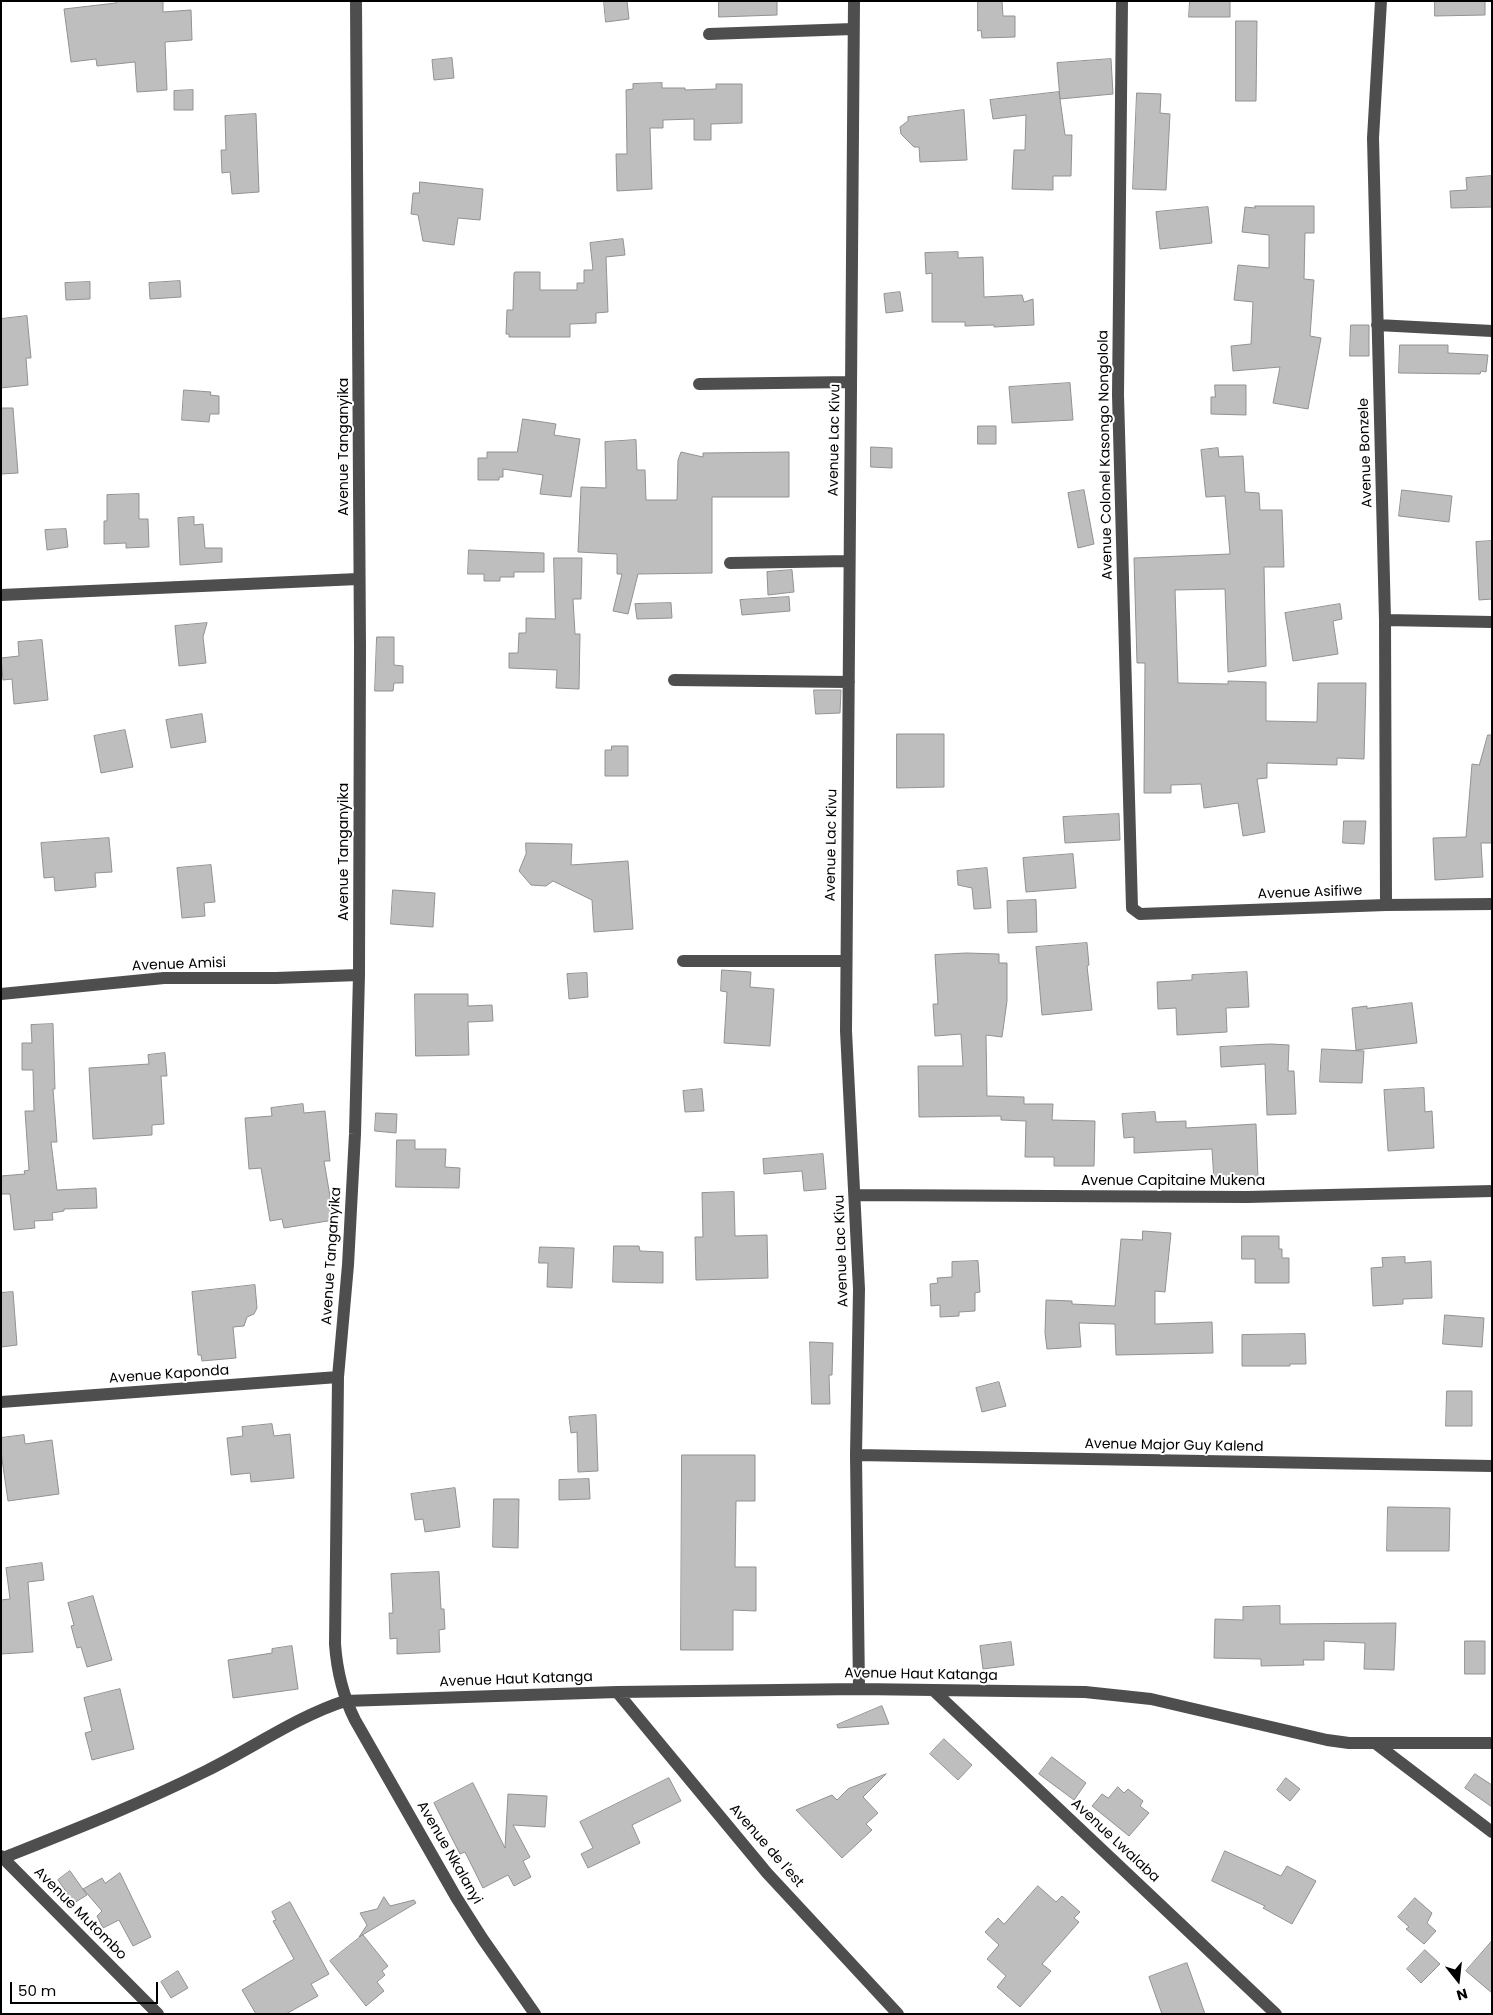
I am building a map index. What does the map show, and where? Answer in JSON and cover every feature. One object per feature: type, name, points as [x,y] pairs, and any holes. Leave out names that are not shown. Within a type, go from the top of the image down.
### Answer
[{"type":"street","name":"Avenue Tanganyika","points":[[345,1700],[336,1665],[335,1644],[338,1377],[350,1227],[355,1134],[359,975],[356,1]]},
{"type":"street","name":"Avenue Lac Kivu","points":[[854,1],[846,1031],[859,1289],[856,1455],[859,1689]]},
{"type":"street","name":"Avenue Colonel Kasongo Nongolola","points":[[1122,1],[1118,395],[1132,908]]},
{"type":"street","name":"Avenue Bonzele","points":[[1381,1],[1373,138],[1385,620],[1386,905]]},
{"type":"street","points":[[709,34],[853,29]]},
{"type":"street","points":[[1377,325],[1492,331]]},
{"type":"street","points":[[699,384],[851,382]]},
{"type":"street","points":[[730,564],[849,561]]},
{"type":"street","points":[[1,595],[358,579]]},
{"type":"street","points":[[1385,620],[1492,622]]},
{"type":"street","points":[[674,680],[848,682]]},
{"type":"street","name":"Avenue Asifiwe","points":[[1132,908],[1140,914],[1386,905],[1492,904]]},
{"type":"street","points":[[684,960],[846,961]]},
{"type":"street","name":"Avenue Amisi","points":[[1,994],[164,978],[276,978],[359,975]]},
{"type":"street","name":"Avenue Capitaine Mukena","points":[[855,1195],[1247,1197],[1492,1191]]},
{"type":"street","name":"Avenue Kaponda","points":[[1,1402],[338,1377]]},
{"type":"street","name":"Avenue Major Guy Kalend","points":[[856,1455],[1492,1466]]},
{"type":"street","name":"Avenue Haut Katanga","points":[[345,1700],[617,1692],[859,1689],[1085,1692],[1151,1699],[1327,1740],[1375,1743],[1492,1743]]},
{"type":"street","name":"Avenue Lwalaba","points":[[933,1690],[1276,2014]]},
{"type":"street","name":"Avenue de l'est","points":[[617,1692],[767,1873],[898,2014]]},
{"type":"street","points":[[2,1857],[112,1815],[206,1771],[322,1710],[345,1700]]},
{"type":"street","name":"Avenue Nkalanyi","points":[[345,1700],[456,1897],[535,2014]]},
{"type":"street","points":[[1375,1743],[1492,1832]]},
{"type":"street","name":"Avenue Mutombo","points":[[2,1857],[158,2014]]},
{"type":"building","points":[[116,1],[163,1],[163,12],[191,10],[192,40],[165,42],[167,90],[137,92],[135,62],[97,66],[96,59],[71,62],[64,9],[116,3]]},
{"type":"building","points":[[604,1],[627,1],[629,19],[606,22]]},
{"type":"building","points":[[719,1],[777,1],[777,15],[719,17]]},
{"type":"building","points":[[978,1],[1002,1],[1003,16],[1015,16],[1015,37],[982,38],[981,30],[978,31]]},
{"type":"building","points":[[1190,1],[1230,1],[1230,17],[1189,17]]},
{"type":"building","points":[[1435,1],[1485,1],[1485,15],[1435,16]]},
{"type":"building","points":[[1236,21],[1257,21],[1256,101],[1236,101]]},
{"type":"building","points":[[452,58],[454,78],[434,80],[432,60]]},
{"type":"building","points":[[1111,59],[1113,94],[1060,99],[1057,63]]},
{"type":"building","points":[[662,83],[662,88],[685,88],[685,90],[716,89],[716,84],[742,84],[742,123],[711,124],[711,140],[694,140],[694,119],[663,120],[663,128],[650,128],[652,189],[617,191],[616,154],[627,154],[626,90],[633,89],[633,84]]},
{"type":"building","points":[[193,90],[193,110],[174,110],[174,91]]},
{"type":"building","points":[[1059,92],[1065,135],[1072,135],[1071,176],[1053,176],[1053,190],[1012,189],[1014,150],[1025,150],[1026,115],[993,119],[990,100]]},
{"type":"building","points":[[1137,93],[1161,94],[1160,113],[1170,114],[1166,190],[1133,189]]},
{"type":"building","points":[[964,110],[967,160],[920,162],[919,147],[914,147],[901,134],[900,127],[908,121],[908,117]]},
{"type":"building","points":[[256,114],[259,192],[232,194],[230,172],[222,173],[221,150],[226,150],[225,116]]},
{"type":"building","points":[[1492,176],[1492,207],[1451,208],[1450,191],[1467,190],[1466,178]]},
{"type":"building","points":[[420,182],[483,189],[480,220],[458,218],[454,245],[423,241],[418,215],[411,214],[413,193],[419,193]]},
{"type":"building","points":[[1255,206],[1314,206],[1314,233],[1305,233],[1304,279],[1314,280],[1310,336],[1321,338],[1308,409],[1273,403],[1280,367],[1233,371],[1231,346],[1251,344],[1253,302],[1234,300],[1238,265],[1269,268],[1269,235],[1242,232],[1245,207],[1255,208]]},
{"type":"building","points":[[1208,207],[1212,243],[1160,249],[1156,212]]},
{"type":"building","points":[[623,239],[625,255],[606,257],[608,312],[596,313],[596,323],[570,324],[570,337],[509,337],[509,334],[506,334],[507,310],[513,310],[515,272],[540,272],[540,290],[577,290],[577,283],[584,283],[584,270],[593,270],[590,243]]},
{"type":"building","points":[[958,252],[958,258],[983,257],[984,297],[1022,295],[1024,302],[1033,299],[1034,325],[994,327],[994,325],[965,326],[965,322],[932,322],[932,273],[926,274],[925,253]]},
{"type":"building","points":[[180,281],[181,297],[150,299],[149,283]]},
{"type":"building","points":[[90,282],[90,299],[66,300],[65,283]]},
{"type":"building","points":[[900,292],[903,311],[886,313],[884,294]]},
{"type":"building","points":[[27,316],[31,358],[26,358],[28,385],[1,388],[1,319]]},
{"type":"building","points":[[1351,325],[1369,325],[1369,356],[1350,356]]},
{"type":"building","points":[[1400,345],[1448,345],[1448,353],[1488,355],[1486,372],[1481,371],[1480,374],[1399,373]]},
{"type":"building","points":[[1070,383],[1073,420],[1012,423],[1009,387]]},
{"type":"building","points":[[1215,385],[1246,385],[1246,415],[1211,414],[1211,397],[1215,397]]},
{"type":"building","points":[[184,390],[211,392],[210,395],[219,396],[219,414],[210,414],[209,422],[182,420]]},
{"type":"building","points":[[1,408],[13,408],[18,473],[1,474]]},
{"type":"building","points":[[523,419],[556,424],[554,435],[580,439],[571,497],[540,494],[543,475],[503,469],[503,477],[499,477],[499,480],[478,480],[478,458],[487,458],[487,452],[517,452]]},
{"type":"building","points":[[978,426],[996,426],[996,444],[978,444]]},
{"type":"building","points":[[636,440],[637,470],[645,470],[646,500],[677,500],[678,460],[681,452],[703,457],[703,453],[789,452],[789,497],[712,497],[712,573],[638,574],[628,614],[613,611],[622,574],[617,574],[617,554],[578,552],[581,487],[606,488],[605,442]]},
{"type":"building","points":[[871,447],[892,448],[892,468],[871,467]]},
{"type":"building","points":[[1218,448],[1219,457],[1243,456],[1245,492],[1259,493],[1260,510],[1282,510],[1284,567],[1264,567],[1266,666],[1228,672],[1225,589],[1175,590],[1178,683],[1228,684],[1228,681],[1266,682],[1266,721],[1317,722],[1318,683],[1366,683],[1364,759],[1337,758],[1337,765],[1267,763],[1267,778],[1257,779],[1265,832],[1243,836],[1238,803],[1204,808],[1201,784],[1171,785],[1171,793],[1144,793],[1145,663],[1137,663],[1134,558],[1230,554],[1225,496],[1206,497],[1201,450]]},
{"type":"building","points":[[1084,490],[1094,544],[1078,548],[1068,493]]},
{"type":"building","points":[[1402,490],[1452,496],[1449,522],[1399,516]]},
{"type":"building","points":[[139,494],[139,519],[148,519],[149,547],[126,548],[126,543],[104,544],[104,521],[107,521],[107,495]]},
{"type":"building","points":[[194,517],[194,525],[203,524],[205,548],[222,548],[222,562],[180,565],[178,518]]},
{"type":"building","points":[[66,529],[68,547],[47,550],[45,530]]},
{"type":"building","points":[[1492,541],[1492,599],[1479,600],[1476,542]]},
{"type":"building","points":[[469,550],[544,553],[544,572],[514,572],[514,577],[500,577],[500,581],[484,581],[484,574],[468,574]]},
{"type":"building","points":[[554,558],[582,558],[581,599],[573,599],[575,634],[580,634],[579,689],[556,688],[557,670],[509,668],[509,653],[518,653],[519,633],[526,633],[526,618],[555,619]]},
{"type":"building","points":[[792,570],[794,592],[768,595],[767,572]]},
{"type":"building","points":[[789,597],[790,611],[742,615],[740,600]]},
{"type":"building","points":[[671,603],[672,618],[637,619],[635,604]]},
{"type":"building","points":[[1340,604],[1342,619],[1333,621],[1338,654],[1293,661],[1285,613]]},
{"type":"building","points":[[207,623],[203,637],[206,663],[179,666],[175,626]]},
{"type":"building","points":[[377,637],[394,637],[394,665],[403,666],[403,683],[394,683],[393,691],[375,691]]},
{"type":"building","points":[[42,640],[48,700],[14,704],[12,679],[3,680],[1,658],[19,656],[18,642]]},
{"type":"building","points":[[814,690],[841,690],[840,713],[816,714]]},
{"type":"building","points":[[202,714],[206,742],[171,748],[166,720]]},
{"type":"building","points":[[125,730],[133,767],[101,773],[94,736]]},
{"type":"building","points":[[897,734],[944,734],[944,787],[897,788]]},
{"type":"building","points":[[1488,735],[1492,735],[1492,843],[1481,843],[1483,877],[1435,880],[1433,838],[1466,837],[1472,764],[1479,765]]},
{"type":"building","points":[[612,746],[628,746],[628,776],[605,776],[605,750],[611,750]]},
{"type":"building","points":[[1119,814],[1120,840],[1065,843],[1063,817]]},
{"type":"building","points":[[1344,821],[1366,821],[1364,844],[1343,843]]},
{"type":"building","points":[[109,838],[112,872],[95,873],[96,887],[55,891],[54,877],[44,878],[41,843]]},
{"type":"building","points":[[526,843],[572,844],[571,865],[628,861],[633,929],[594,932],[592,900],[553,881],[546,886],[531,885],[519,871],[526,854]]},
{"type":"building","points":[[1073,854],[1076,888],[1026,892],[1023,858]]},
{"type":"building","points":[[211,865],[215,902],[204,903],[205,916],[182,918],[177,868]]},
{"type":"building","points":[[987,868],[991,908],[974,909],[972,888],[958,885],[957,871]]},
{"type":"building","points":[[393,890],[435,893],[433,927],[391,924]]},
{"type":"building","points":[[1036,900],[1037,932],[1008,933],[1007,901]]},
{"type":"building","points":[[1087,943],[1089,965],[1087,966],[1092,1010],[1042,1015],[1036,947]]},
{"type":"building","points":[[999,954],[999,963],[1007,963],[1007,1001],[1002,1037],[986,1035],[987,1096],[1024,1097],[1024,1104],[1053,1104],[1052,1120],[1095,1121],[1094,1166],[1054,1166],[1054,1157],[1025,1157],[1026,1121],[1001,1120],[1001,1116],[919,1117],[918,1066],[963,1066],[961,1034],[935,1036],[933,1004],[938,1004],[935,955]]},
{"type":"building","points":[[722,970],[751,972],[750,987],[774,989],[770,1046],[724,1043],[727,992],[721,991]]},
{"type":"building","points":[[1247,972],[1249,1007],[1226,1008],[1227,1032],[1177,1035],[1176,1008],[1158,1009],[1157,982],[1192,980],[1192,975]]},
{"type":"building","points":[[587,973],[588,997],[569,999],[567,974]]},
{"type":"building","points":[[415,994],[468,994],[468,1006],[492,1005],[493,1021],[468,1022],[469,1055],[416,1056]]},
{"type":"building","points":[[1412,1003],[1417,1043],[1356,1050],[1352,1008]]},
{"type":"building","points":[[53,1024],[55,1089],[53,1089],[57,1142],[51,1142],[57,1190],[96,1188],[97,1208],[64,1209],[64,1211],[52,1213],[53,1220],[34,1221],[35,1228],[14,1230],[10,1194],[1,1194],[1,1176],[25,1174],[24,1171],[29,1170],[25,1111],[34,1111],[33,1070],[22,1070],[22,1043],[32,1043],[31,1025]]},
{"type":"building","points":[[1271,1044],[1289,1045],[1288,1071],[1294,1071],[1296,1114],[1267,1115],[1265,1064],[1221,1067],[1220,1047]]},
{"type":"building","points":[[1322,1049],[1364,1051],[1362,1083],[1320,1082]]},
{"type":"building","points":[[165,1053],[167,1076],[161,1076],[164,1124],[152,1125],[152,1135],[93,1139],[89,1068],[149,1064],[148,1055]]},
{"type":"building","points":[[1424,1088],[1425,1112],[1432,1111],[1434,1148],[1388,1151],[1384,1090]]},
{"type":"building","points":[[702,1089],[704,1111],[685,1112],[683,1091]]},
{"type":"building","points":[[303,1104],[304,1113],[325,1111],[330,1161],[324,1161],[334,1220],[284,1228],[282,1219],[270,1221],[261,1168],[249,1169],[245,1118],[272,1116],[271,1108]]},
{"type":"building","points":[[1155,1112],[1156,1122],[1186,1121],[1186,1128],[1256,1124],[1258,1178],[1214,1181],[1212,1149],[1134,1153],[1134,1137],[1124,1138],[1122,1114]]},
{"type":"building","points":[[376,1113],[397,1114],[396,1133],[375,1131]]},
{"type":"building","points":[[397,1140],[415,1140],[415,1149],[446,1149],[445,1167],[460,1168],[459,1188],[396,1187]]},
{"type":"building","points":[[823,1154],[826,1189],[804,1191],[802,1171],[764,1174],[763,1159]]},
{"type":"building","points":[[734,1192],[735,1236],[767,1235],[768,1278],[696,1280],[695,1237],[703,1237],[702,1193]]},
{"type":"building","points":[[1143,1231],[1171,1233],[1165,1292],[1155,1291],[1155,1324],[1212,1322],[1213,1353],[1116,1355],[1115,1324],[1079,1323],[1081,1347],[1047,1349],[1045,1333],[1046,1300],[1072,1301],[1072,1304],[1115,1306],[1121,1239],[1142,1240]]},
{"type":"building","points":[[1242,1236],[1279,1236],[1279,1249],[1282,1249],[1282,1258],[1289,1258],[1289,1283],[1255,1283],[1255,1259],[1242,1259]]},
{"type":"building","points":[[614,1246],[639,1246],[640,1251],[663,1252],[663,1283],[613,1282]]},
{"type":"building","points":[[540,1247],[574,1248],[572,1288],[547,1287],[548,1263],[539,1263]]},
{"type":"building","points":[[1405,1257],[1405,1263],[1431,1261],[1432,1298],[1403,1299],[1403,1304],[1373,1306],[1371,1268],[1383,1267],[1382,1258]]},
{"type":"building","points":[[978,1261],[980,1292],[975,1293],[975,1311],[959,1312],[959,1316],[940,1317],[940,1305],[931,1306],[930,1284],[938,1283],[937,1278],[952,1277],[952,1262]]},
{"type":"building","points":[[255,1285],[257,1308],[254,1314],[247,1317],[244,1326],[233,1327],[236,1358],[202,1361],[201,1355],[198,1355],[192,1292]]},
{"type":"building","points":[[13,1292],[17,1345],[1,1347],[1,1293]]},
{"type":"building","points":[[1445,1315],[1484,1318],[1482,1347],[1443,1344]]},
{"type":"building","points":[[1305,1334],[1306,1364],[1242,1366],[1242,1335]]},
{"type":"building","points":[[810,1342],[833,1343],[832,1375],[829,1375],[830,1404],[812,1404]]},
{"type":"building","points":[[999,1382],[1006,1406],[982,1412],[976,1388]]},
{"type":"building","points":[[1447,1391],[1472,1391],[1472,1426],[1446,1426]]},
{"type":"building","points":[[596,1415],[598,1471],[578,1472],[577,1432],[571,1433],[569,1417]]},
{"type":"building","points":[[272,1424],[274,1436],[290,1434],[294,1478],[251,1482],[250,1473],[231,1475],[227,1438],[243,1436],[242,1427]]},
{"type":"building","points":[[24,1435],[25,1444],[52,1440],[59,1494],[8,1501],[1,1452],[1,1438]]},
{"type":"building","points":[[682,1455],[755,1455],[755,1501],[736,1501],[735,1567],[756,1567],[756,1611],[733,1610],[733,1650],[681,1650]]},
{"type":"building","points":[[589,1479],[590,1499],[559,1500],[559,1480]]},
{"type":"building","points":[[455,1488],[460,1527],[425,1532],[423,1519],[415,1520],[411,1494]]},
{"type":"building","points":[[494,1499],[519,1499],[518,1548],[493,1547]]},
{"type":"building","points":[[1388,1507],[1450,1508],[1449,1551],[1387,1551]]},
{"type":"building","points":[[42,1563],[44,1580],[28,1582],[33,1652],[1,1654],[1,1600],[10,1599],[6,1568]]},
{"type":"building","points":[[439,1572],[441,1609],[444,1609],[445,1629],[439,1630],[440,1652],[397,1654],[397,1638],[390,1639],[389,1613],[393,1613],[391,1574]]},
{"type":"building","points":[[93,1596],[112,1660],[87,1667],[81,1647],[77,1648],[71,1626],[74,1625],[68,1603]]},
{"type":"building","points":[[1280,1606],[1280,1624],[1396,1623],[1394,1670],[1364,1669],[1365,1643],[1324,1641],[1324,1660],[1303,1660],[1304,1665],[1261,1666],[1261,1659],[1214,1658],[1215,1619],[1243,1620],[1243,1607]]},
{"type":"building","points":[[1465,1641],[1485,1641],[1485,1674],[1465,1674]]},
{"type":"building","points":[[1011,1642],[1014,1665],[983,1669],[980,1646]]},
{"type":"building","points":[[292,1646],[298,1689],[233,1698],[228,1660],[272,1653],[272,1649]]},
{"type":"building","points":[[120,1689],[134,1749],[92,1760],[85,1733],[92,1731],[84,1698]]},
{"type":"building","points":[[882,1706],[889,1724],[838,1728],[837,1725]]},
{"type":"building","points":[[944,1739],[972,1765],[958,1780],[930,1754]]},
{"type":"building","points":[[1052,1757],[1086,1783],[1074,1800],[1039,1774]]},
{"type":"building","points":[[886,1774],[863,1797],[878,1813],[866,1824],[872,1830],[842,1858],[796,1810],[832,1795],[837,1800],[848,1789]]},
{"type":"building","points":[[1475,1774],[1492,1785],[1492,1807],[1465,1788]]},
{"type":"building","points":[[669,1778],[681,1801],[632,1825],[640,1843],[588,1868],[581,1854],[593,1848],[580,1822]]},
{"type":"building","points":[[1286,1778],[1300,1789],[1290,1801],[1277,1790]]},
{"type":"building","points":[[473,1783],[505,1848],[508,1794],[547,1796],[545,1827],[513,1825],[530,1857],[523,1861],[531,1877],[514,1886],[508,1875],[483,1888],[465,1852],[460,1854],[434,1803]]},
{"type":"building","points":[[1118,1787],[1124,1793],[1128,1789],[1143,1801],[1140,1806],[1149,1813],[1129,1836],[1092,1806],[1102,1794],[1108,1798]]},
{"type":"building","points":[[1225,1851],[1281,1876],[1287,1866],[1316,1881],[1292,1924],[1263,1908],[1265,1906],[1212,1881]]},
{"type":"building","points":[[70,1871],[87,1895],[74,1903],[58,1880]]},
{"type":"building","points":[[120,1873],[151,1937],[133,1946],[119,1920],[103,1928],[97,1916],[102,1911],[83,1889],[102,1878],[105,1883]]},
{"type":"building","points":[[1038,1886],[1056,1902],[1062,1896],[1080,1912],[1074,1918],[1079,1922],[1042,1964],[1051,1971],[1020,2007],[997,1987],[1006,1976],[987,1959],[999,1945],[985,1932],[998,1918],[1004,1924]]},
{"type":"building","points":[[384,1897],[390,1906],[414,1900],[416,1903],[359,1937],[367,1925],[360,1913],[377,1909]]},
{"type":"building","points":[[1415,1898],[1432,1913],[1427,1923],[1436,1931],[1424,1944],[1406,1929],[1409,1927],[1398,1917]]},
{"type":"building","points":[[290,1902],[329,1974],[311,1984],[318,1996],[286,2014],[256,2014],[242,1990],[294,1959],[273,1921],[276,1920],[272,1912]]},
{"type":"building","points":[[363,1935],[388,1966],[382,1971],[385,1975],[377,1982],[384,1991],[366,2006],[330,1961]]},
{"type":"building","points":[[1492,1941],[1492,1993],[1466,1971]]},
{"type":"building","points":[[1425,1950],[1440,1964],[1421,1983],[1407,1969]]},
{"type":"building","points":[[1187,1963],[1205,2014],[1162,2014],[1149,1977]]},
{"type":"building","points":[[178,1971],[188,1988],[171,1998],[161,1982]]}]
